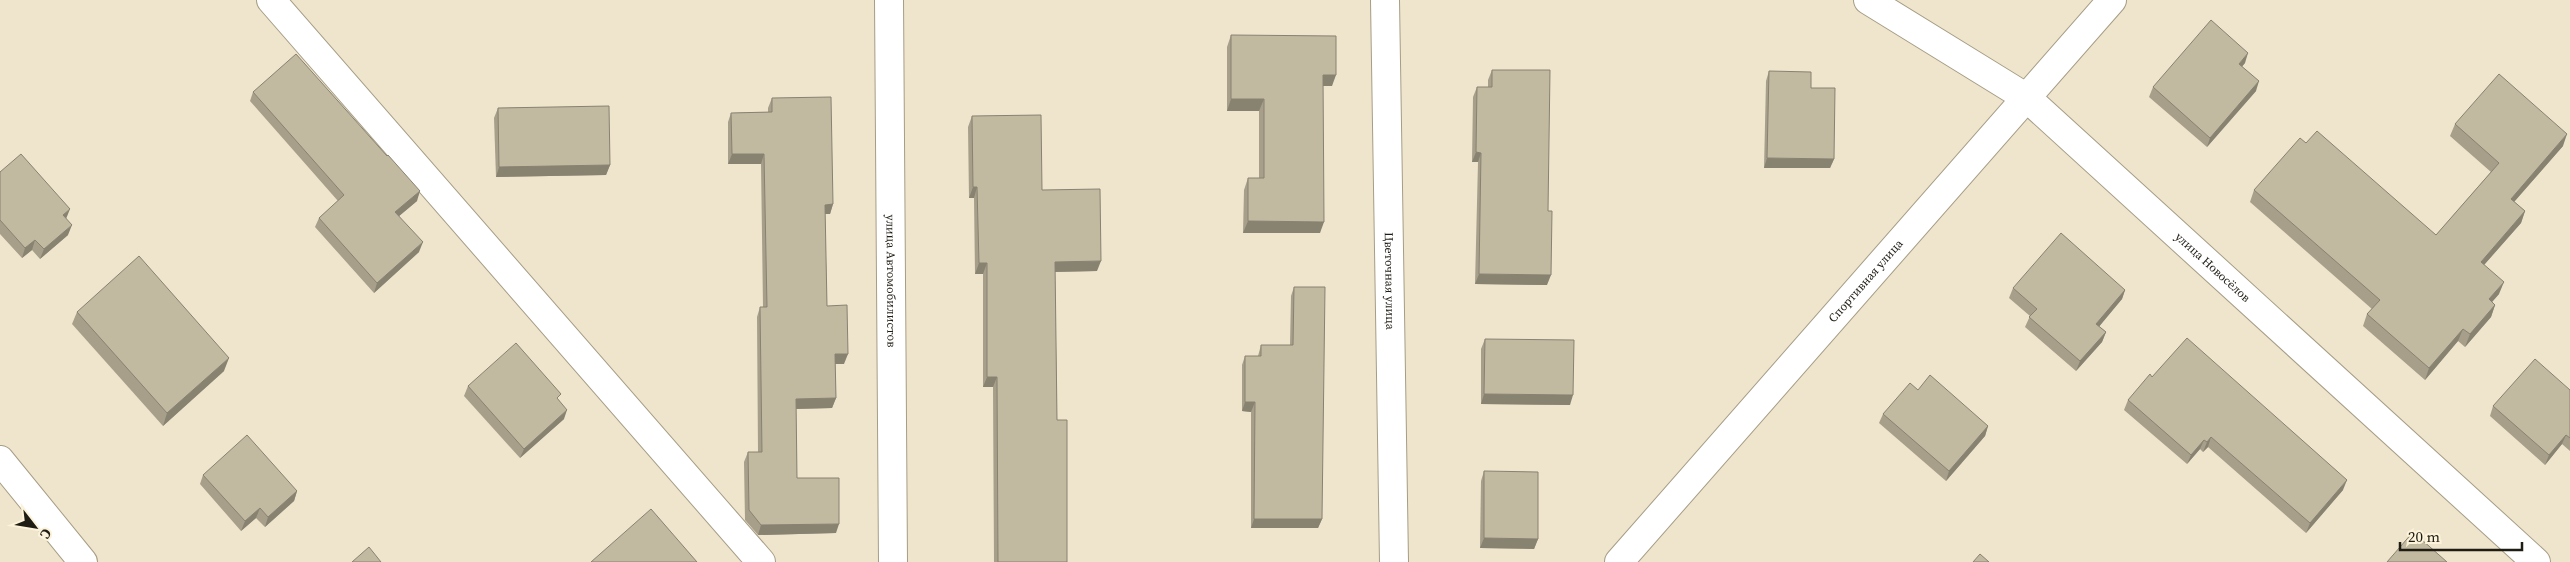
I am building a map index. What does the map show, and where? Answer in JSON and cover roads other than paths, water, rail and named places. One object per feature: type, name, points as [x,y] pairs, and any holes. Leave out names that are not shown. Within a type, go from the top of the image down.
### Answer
[{"type":"street","points":[[271,0],[761,562]]},
{"type":"street","name":"улица Автомобилистов","points":[[889,0],[894,562]]},
{"type":"street","name":"Цветочная улица","points":[[1385,0],[1394,562]]},
{"type":"street","name":"улица Новосёлов","points":[[1868,0],[2027,98],[2536,562]]},
{"type":"street","name":"Спортивная улица","points":[[1634,557],[2112,0]]},
{"type":"street","points":[[0,460],[83,562]]}]
